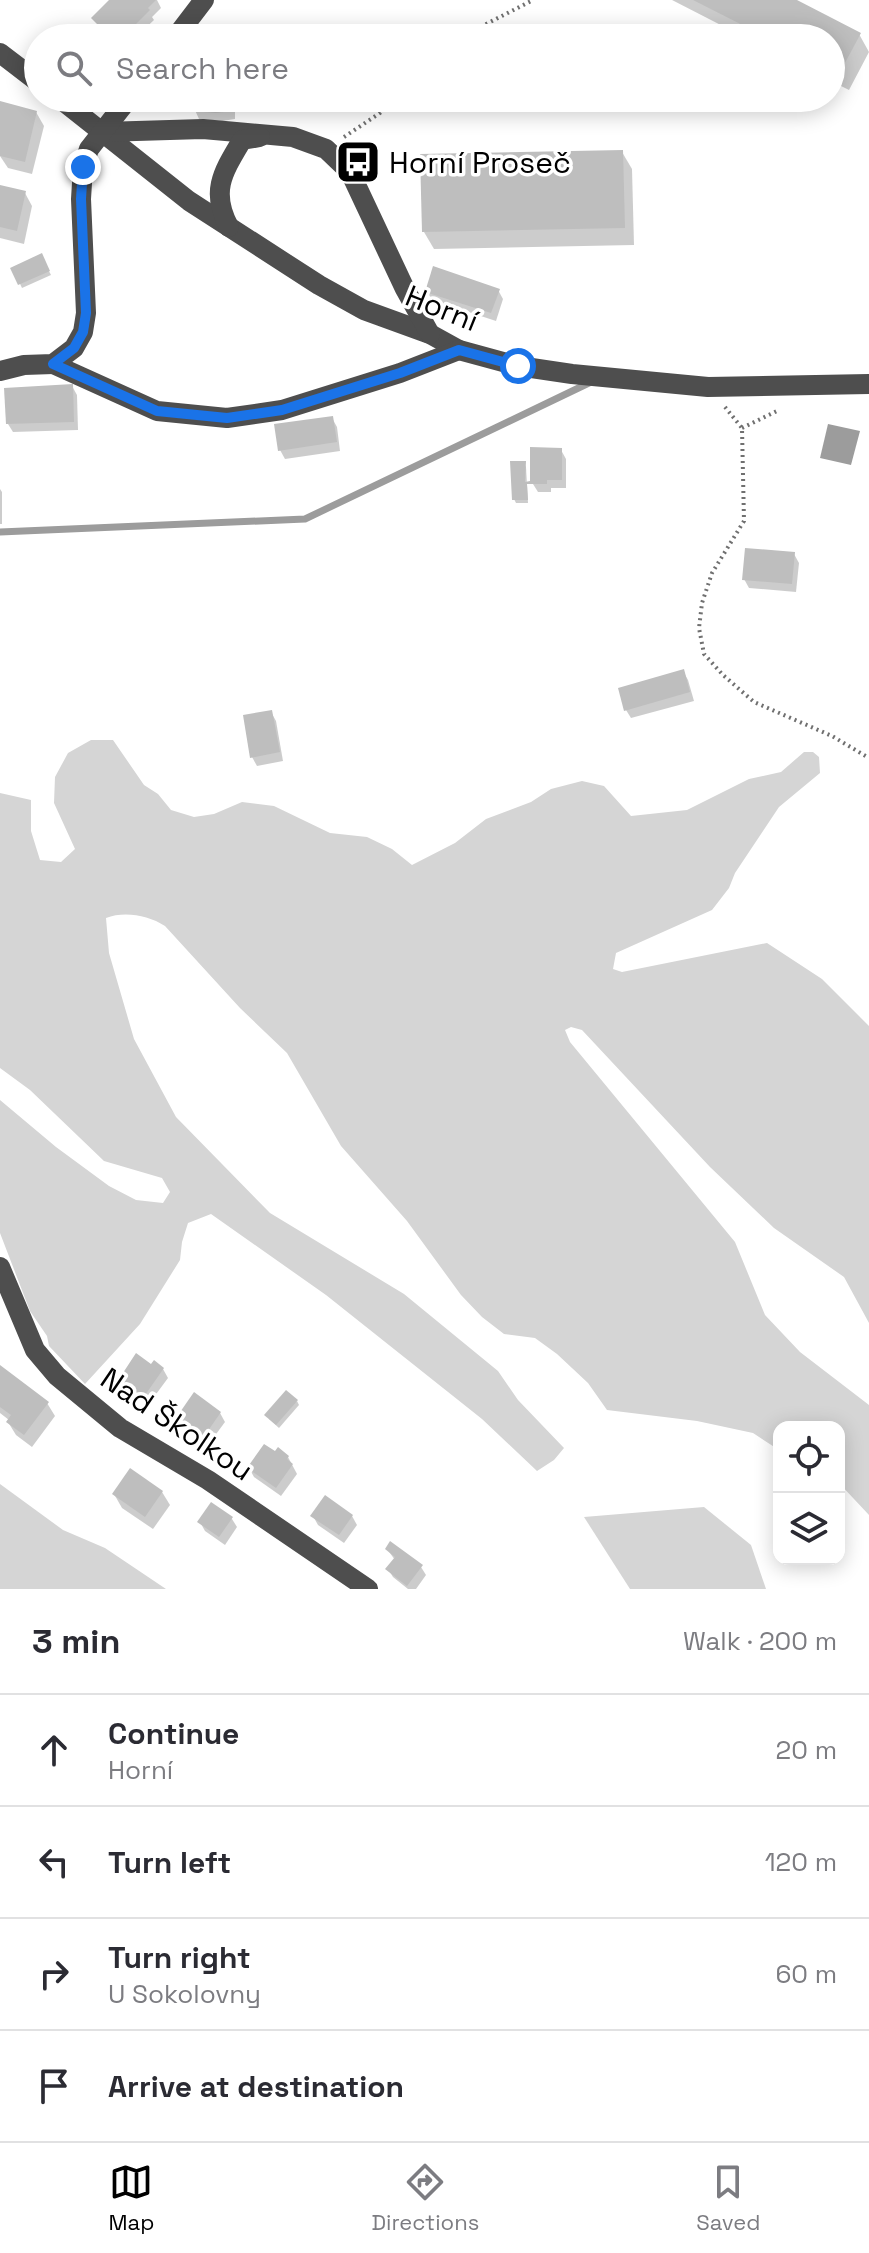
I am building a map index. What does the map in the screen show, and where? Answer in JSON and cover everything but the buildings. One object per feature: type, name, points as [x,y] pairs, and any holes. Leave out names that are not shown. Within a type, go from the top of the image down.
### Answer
[{"type":"street","points":[[186,24],[204,0]]},
{"type":"street","points":[[0,53],[24,71]]},
{"type":"street","name":"Horní","points":[[77,112],[189,201],[319,285],[364,310],[430,334],[459,350],[518,366],[708,387],[869,384]]},
{"type":"street","points":[[53,364],[74,348],[83,332],[86,313],[81,199],[83,167],[89,149],[118,112]]},
{"type":"street","points":[[103,132],[203,129],[293,137],[326,149],[350,172],[405,289],[430,334]]},
{"type":"street","points":[[229,227],[221,212],[219,187],[242,140],[268,135]]},
{"type":"street","points":[[0,371],[24,365],[53,364],[157,411],[227,418],[282,410],[400,373],[459,350]]},
{"type":"street","name":"Nad Školkou","points":[[0,1267],[35,1350],[57,1376],[120,1428],[208,1480],[368,1589]]},
{"type":"path","points":[[486,24],[533,0]]},
{"type":"path","points":[[326,149],[381,112]]},
{"type":"path","points":[[742,428],[744,521],[712,573],[702,603],[699,628],[704,654],[754,702],[832,736],[869,758]]},
{"type":"shaded area","points":[[828,424],[860,431],[851,465],[820,458]]},
{"type":"shaded area","points":[[91,740],[113,740],[144,785],[158,794],[171,810],[194,817],[214,814],[242,802],[274,806],[330,833],[367,837],[392,849],[412,865],[455,843],[486,819],[531,802],[551,789],[582,781],[604,786],[631,816],[687,810],[749,779],[781,772],[804,752],[813,752],[819,757],[820,773],[779,807],[712,910],[616,953],[613,969],[622,972],[767,943],[822,979],[869,1026],[869,1323],[844,1277],[774,1228],[710,1167],[582,1030],[571,1027],[565,1030],[570,1042],[735,1242],[765,1315],[800,1352],[869,1405],[869,1515],[845,1489],[845,1421],[773,1421],[773,1446],[753,1433],[697,1421],[607,1410],[588,1383],[557,1354],[535,1338],[504,1334],[482,1317],[461,1295],[407,1221],[341,1146],[287,1053],[240,1008],[165,926],[136,915],[106,918],[109,953],[134,1039],[176,1117],[270,1213],[404,1294],[498,1371],[518,1400],[564,1448],[554,1460],[537,1471],[482,1419],[326,1295],[211,1214],[188,1223],[180,1260],[140,1324],[85,1384],[49,1346],[47,1336],[30,1311],[0,1233],[0,1100],[109,1186],[136,1200],[163,1203],[170,1192],[162,1178],[104,1161],[30,1090],[0,1068],[0,793],[31,800],[31,831],[40,860],[61,862],[75,849],[54,803],[55,777],[68,753]]},
{"type":"shaded area","points":[[0,1484],[63,1530],[105,1548],[166,1589],[0,1589]]},
{"type":"shaded area","points":[[704,1507],[751,1545],[766,1589],[630,1589],[584,1517]]},
{"type":"waterway","points":[[0,532],[305,519],[591,382]]},
{"type":"place","name":"Horní Proseč","points":[[358,162]]},
{"type":"route","points":[[83,167],[81,199],[86,313],[83,332],[74,348],[53,364],[106,389],[157,411],[227,418],[282,410],[400,373],[459,350],[518,366]]}]
